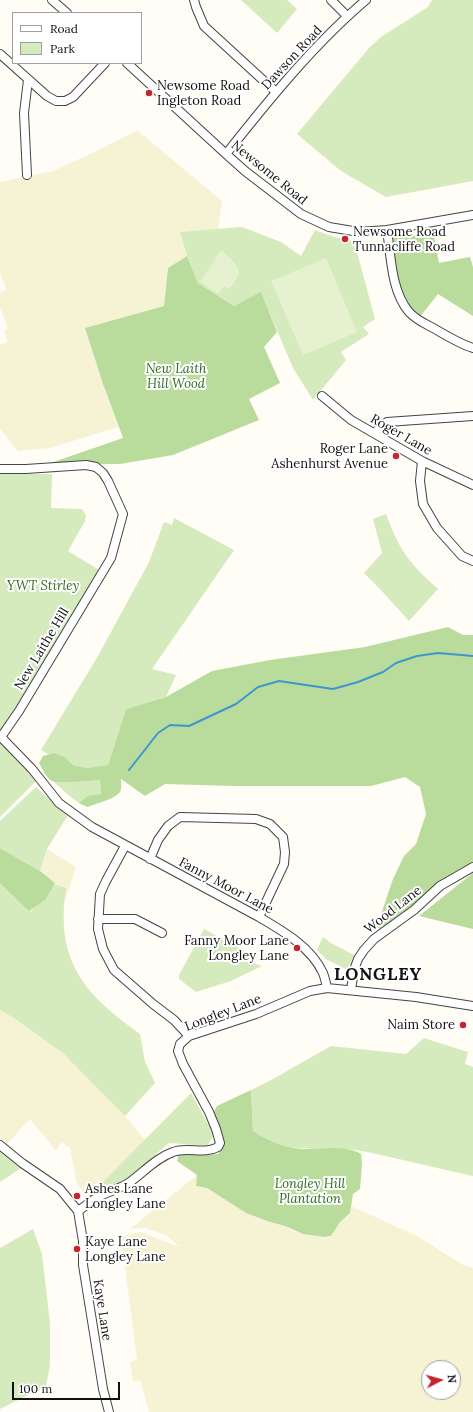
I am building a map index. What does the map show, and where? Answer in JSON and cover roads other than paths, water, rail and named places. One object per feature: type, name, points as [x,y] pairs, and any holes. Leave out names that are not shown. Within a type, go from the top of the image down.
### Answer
[{"type":"street","points":[[52,0],[66,12]]},
{"type":"street","points":[[194,0],[204,26],[276,92]]},
{"type":"street","points":[[331,0],[347,16]]},
{"type":"street","name":"Dawson Road","points":[[226,154],[276,92],[347,16],[366,0]]},
{"type":"street","points":[[0,54],[47,96],[56,101],[65,101],[73,97],[104,64]]},
{"type":"street","name":"Newsome Road","points":[[128,64],[226,154],[301,214],[329,227],[359,232],[387,230],[473,215]]},
{"type":"street","points":[[27,175],[24,113],[28,80]]},
{"type":"street","points":[[387,230],[395,278],[399,295],[404,305],[415,318],[443,334],[473,348]]},
{"type":"street","name":"Roger Lane","points":[[322,396],[351,420],[422,461],[473,485]]},
{"type":"street","points":[[374,433],[387,422],[473,416]]},
{"type":"street","points":[[422,461],[420,481],[423,504],[442,534],[462,556],[473,561]]},
{"type":"street","name":"New Laithe Hill","points":[[0,469],[86,465],[96,467],[103,473],[123,514],[111,558],[19,711],[1,737],[32,769],[59,803],[92,827]]},
{"type":"street","points":[[150,859],[158,840],[168,826],[180,817],[256,819],[270,824],[282,837],[285,852],[284,864],[259,916]]},
{"type":"street","name":"Fanny Moor Lane","points":[[92,827],[125,846],[259,916],[284,931],[296,940],[310,955],[323,973],[327,988]]},
{"type":"street","points":[[125,846],[100,894],[98,929],[103,949],[114,970],[174,1020],[189,1036]]},
{"type":"street","name":"Wood Lane","points":[[351,990],[354,970],[358,959],[374,939],[414,910],[440,886],[473,867]]},
{"type":"street","points":[[98,918],[135,919],[162,933]]},
{"type":"street","name":"Longley Lane","points":[[78,1211],[96,1198],[128,1183],[151,1164],[165,1155],[174,1151],[211,1151],[218,1147],[220,1143],[209,1112],[178,1052],[180,1044],[189,1036],[256,1014],[310,991],[327,988],[416,997],[473,1006]]},
{"type":"street","points":[[0,1144],[22,1163],[60,1189],[78,1211]]},
{"type":"street","name":"Kaye Lane","points":[[78,1211],[83,1241],[83,1265],[103,1389],[109,1412]]},
{"type":"waterway","points":[[129,770],[158,733],[170,725],[189,726],[236,704],[258,687],[279,681],[333,689],[358,682],[383,672],[396,663],[417,656],[438,653],[473,656]]},
{"type":"place","name":"Newsome Road Ingleton Road","points":[[149,93]]},
{"type":"place","name":"Newsome Road Tunnacliffe Road","points":[[345,239]]},
{"type":"place","name":"Roger Lane Ashenhurst Avenue","points":[[396,456]]},
{"type":"place","name":"Fanny Moor Lane Longley Lane","points":[[297,948]]},
{"type":"place","name":"Naim Store","points":[[463,1025]]},
{"type":"place","name":"Ashes Lane Longley Lane","points":[[77,1196]]},
{"type":"place","name":"Kaye Lane Longley Lane","points":[[77,1249]]},
{"type":"district","name":"LONGLEY","points":[[378,975]]},
{"type":"park label","name":"New Laith Hill Wood","points":[[176,376]]},
{"type":"park label","name":"YWT Stirley","points":[[43,586]]},
{"type":"park label","name":"Longley Hill Plantation","points":[[310,1192]]}]
